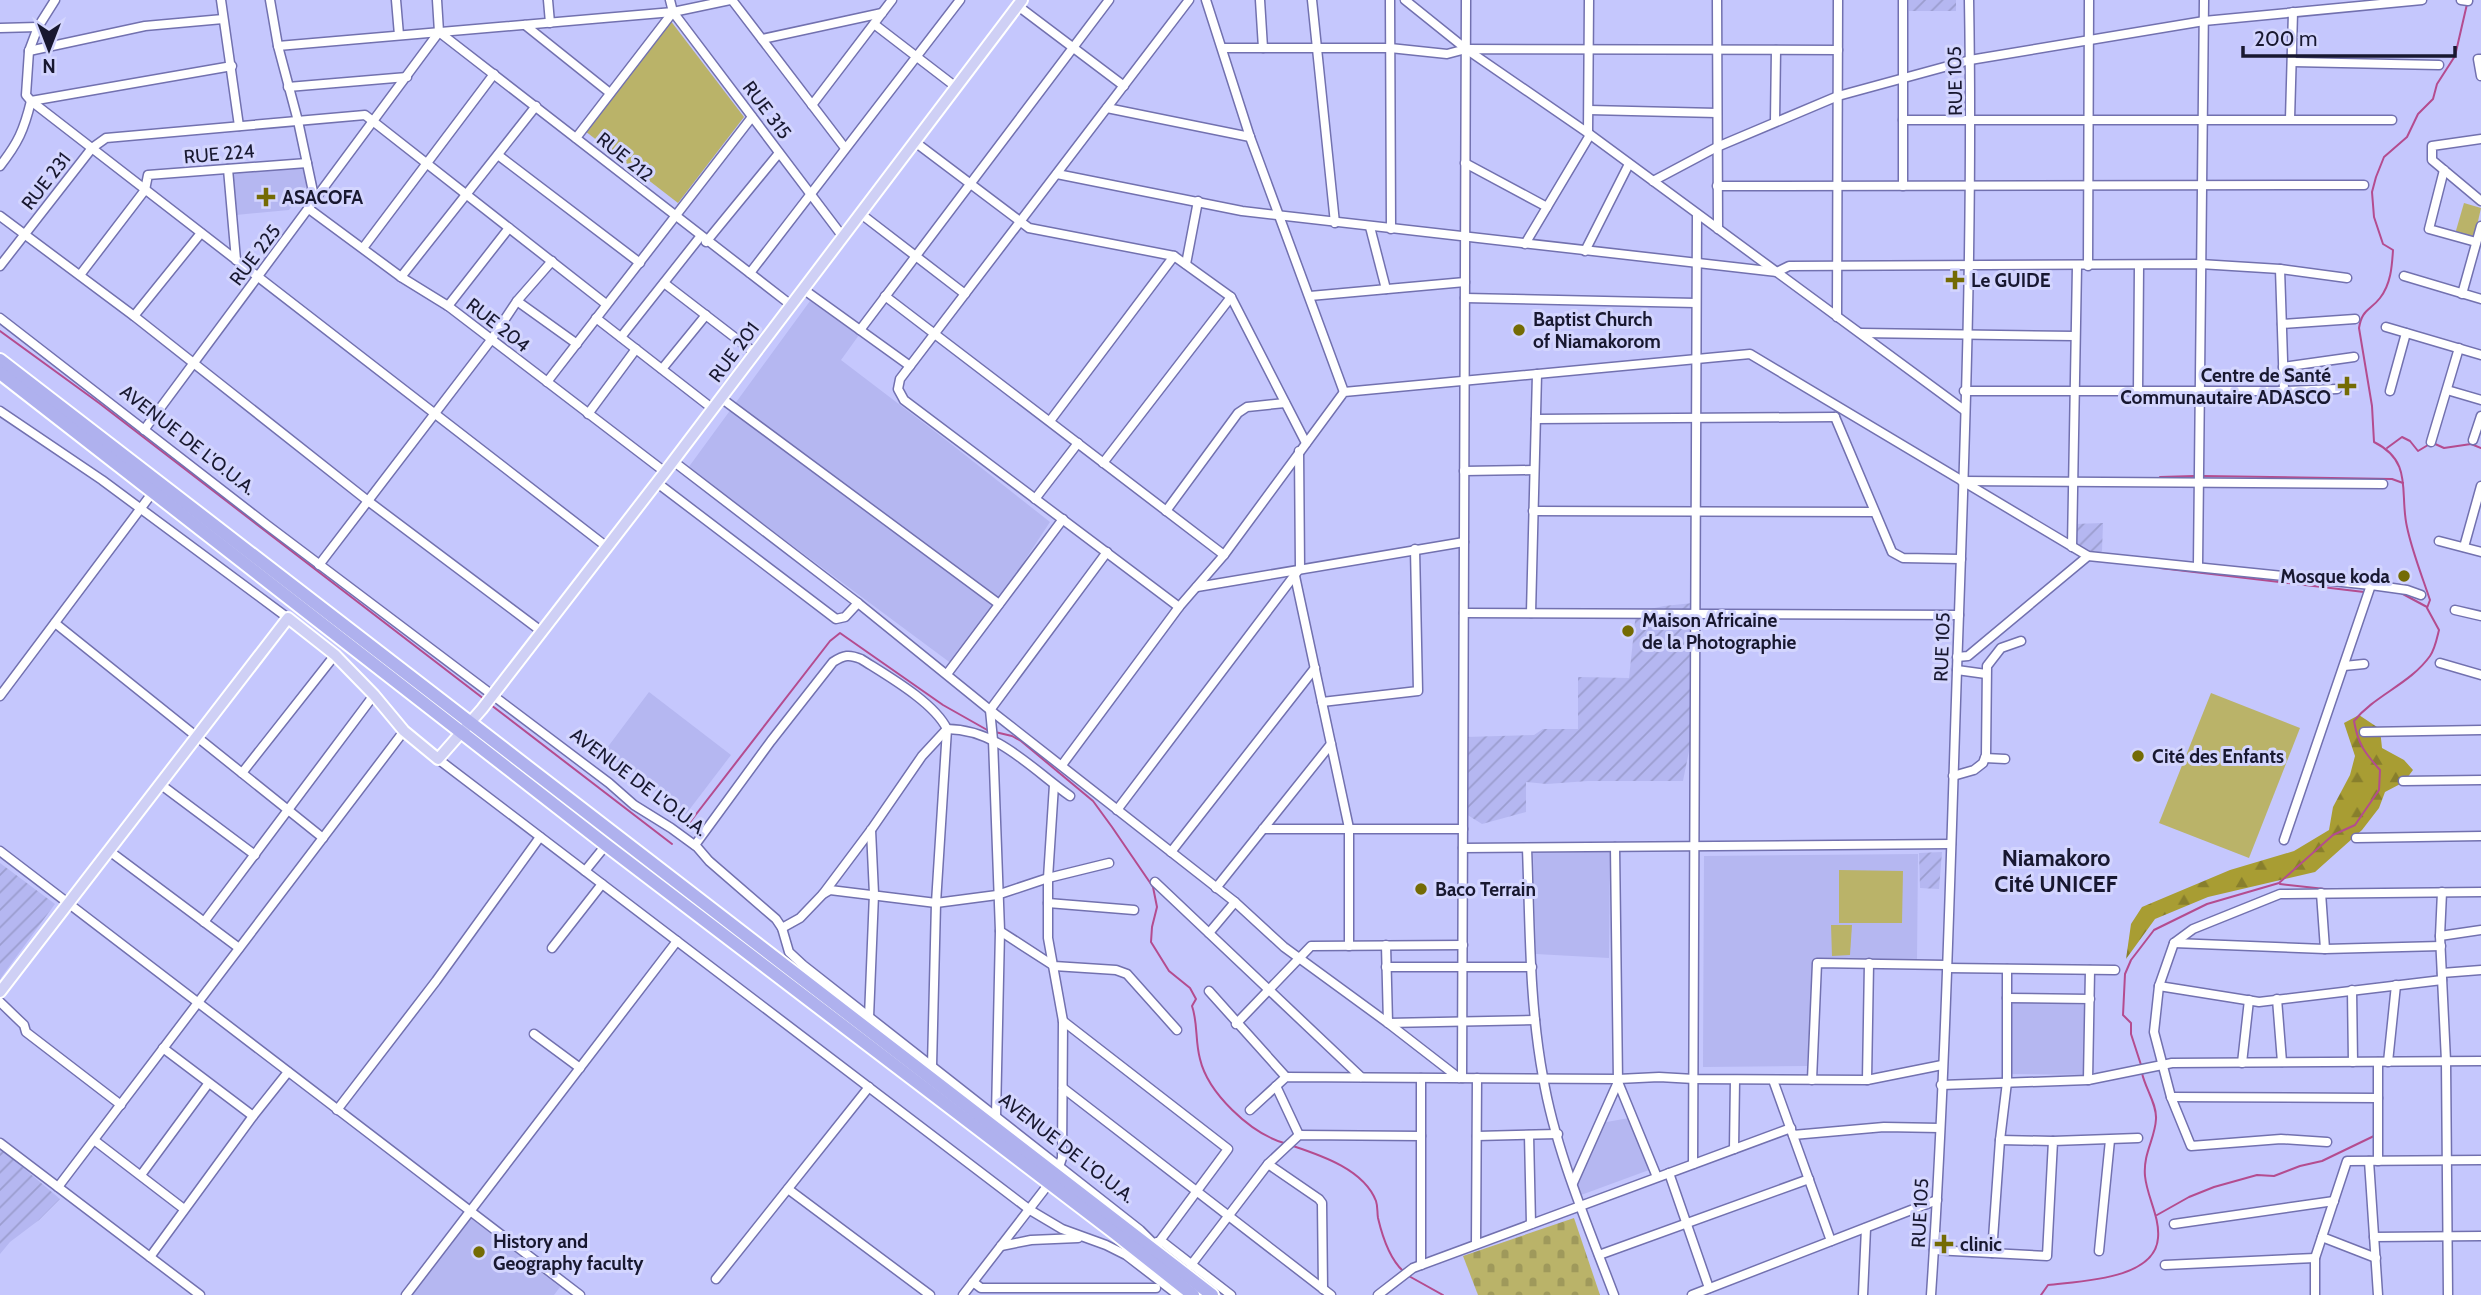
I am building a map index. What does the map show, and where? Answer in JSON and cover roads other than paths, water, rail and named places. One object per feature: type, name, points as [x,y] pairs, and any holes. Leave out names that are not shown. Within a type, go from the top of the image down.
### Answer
[{"type":"highway","name":"AVENUE DE L'O.U.A.","points":[[0,360],[1055,1175],[1161,1280],[1193,1295]]},
{"type":"highway","name":"AVENUE DE L'O.U.A.","points":[[0,373],[606,845],[1055,1175]]},
{"type":"highway","name":"AVENUE DE L'O.U.A.","points":[[1161,1280],[1212,1295]]},
{"type":"main road","name":"RUE 201","points":[[438,759],[492,696],[665,472],[1020,3]]},
{"type":"main road","name":"AVENUE DE L'O.U.A.","points":[[289,618],[335,655],[404,731],[438,759]]},
{"type":"main road","points":[[0,992],[289,618]]},
{"type":"street","points":[[55,0],[38,27],[29,51],[26,95],[31,101],[607,547]]},
{"type":"street","points":[[221,0],[239,126]]},
{"type":"street","points":[[270,0],[278,46],[316,201]]},
{"type":"street","points":[[396,0],[399,36]]},
{"type":"street","points":[[436,0],[439,32]]},
{"type":"street","points":[[548,0],[550,23]]},
{"type":"street","name":"RUE 315","points":[[670,0],[673,12],[843,237]]},
{"type":"street","points":[[278,46],[673,12],[731,0],[845,148]]},
{"type":"street","points":[[812,105],[892,0]]},
{"type":"street","points":[[750,273],[960,0]]},
{"type":"street","points":[[860,330],[1109,0]]},
{"type":"street","points":[[1179,607],[904,400],[898,389],[900,380],[910,366],[1189,0]]},
{"type":"street","points":[[1206,0],[1250,137],[1344,392]]},
{"type":"street","points":[[1260,0],[1263,48]]},
{"type":"street","points":[[1312,0],[1335,223]]},
{"type":"street","points":[[1390,0],[1391,229]]},
{"type":"street","points":[[1405,0],[1466,49],[1589,134],[1964,410]]},
{"type":"street","points":[[1460,1078],[1466,0]]},
{"type":"street","points":[[1525,244],[1589,134],[1589,0]]},
{"type":"street","points":[[1717,0],[1718,229]]},
{"type":"street","points":[[1837,317],[1838,0]]},
{"type":"street","points":[[1903,0],[1903,186]]},
{"type":"street","name":"RUE 105","points":[[1931,1295],[1947,966],[1961,559],[1971,121],[1969,0]]},
{"type":"street","points":[[2088,266],[2090,0]]},
{"type":"street","points":[[2197,565],[2204,0]]},
{"type":"street","points":[[1653,181],[1717,147],[1838,96],[1970,60],[2204,21],[2368,2],[2422,0]]},
{"type":"street","points":[[1020,3],[1073,48],[1124,86]]},
{"type":"street","points":[[576,138],[673,12]]},
{"type":"street","points":[[2290,120],[2293,12]]},
{"type":"street","points":[[762,39],[882,13]]},
{"type":"street","points":[[29,51],[145,26],[223,19]]},
{"type":"street","points":[[874,24],[956,87]]},
{"type":"street","points":[[525,25],[610,93]]},
{"type":"street","points":[[0,28],[38,27]]},
{"type":"street","name":"RUE 212","points":[[439,32],[674,217],[791,305]]},
{"type":"street","name":"RUE 225","points":[[144,430],[439,32]]},
{"type":"street","points":[[1223,48],[1391,48],[1447,54],[1466,49],[1838,50]]},
{"type":"street","points":[[1775,121],[1776,50]]},
{"type":"street","points":[[2481,59],[2478,59],[2481,76]]},
{"type":"street","points":[[2293,62],[2439,65]]},
{"type":"street","points":[[31,101],[232,66]]},
{"type":"street","points":[[362,248],[494,74]]},
{"type":"street","points":[[288,87],[407,77]]},
{"type":"street","points":[[1,163],[17,145],[24,131],[31,101]]},
{"type":"street","points":[[401,277],[536,106]]},
{"type":"street","points":[[1107,108],[1250,137]]},
{"type":"street","points":[[1589,110],[1717,113]]},
{"type":"street","points":[[92,148],[106,138],[365,115],[606,304]]},
{"type":"street","points":[[547,382],[752,117]]},
{"type":"street","points":[[1903,121],[2392,120]]},
{"type":"street","points":[[2481,139],[2432,146],[2432,160],[2481,201]]},
{"type":"street","points":[[915,142],[1029,228],[1174,256],[1231,298],[1306,443]]},
{"type":"street","name":"RUE 231","points":[[0,266],[92,148]]},
{"type":"street","points":[[621,337],[779,153]]},
{"type":"street","points":[[498,155],[640,263]]},
{"type":"street","name":"RUE 224","points":[[145,190],[148,175],[307,163]]},
{"type":"street","points":[[1465,163],[1547,207]]},
{"type":"street","points":[[1585,251],[1629,164]]},
{"type":"street","points":[[228,169],[236,260]]},
{"type":"street","points":[[2444,170],[2429,229],[2476,242]]},
{"type":"street","points":[[1057,174],[1280,216],[1777,272],[1789,266],[2200,264],[2347,278]]},
{"type":"street","points":[[1717,186],[2364,185]]},
{"type":"street","points":[[80,275],[145,190]]},
{"type":"street","points":[[1186,264],[1198,201]]},
{"type":"street","name":"RUE 204","points":[[309,209],[401,277],[448,306],[665,472]]},
{"type":"street","points":[[861,214],[965,294]]},
{"type":"street","points":[[1693,1164],[1697,214]]},
{"type":"street","points":[[0,216],[134,316],[368,501],[541,631]]},
{"type":"street","points":[[2462,294],[2481,226]]},
{"type":"street","points":[[1370,227],[1386,289]]},
{"type":"street","points":[[448,306],[509,228]]},
{"type":"street","points":[[134,316],[201,233]]},
{"type":"street","points":[[1050,421],[1174,256]]},
{"type":"street","points":[[319,565],[491,340],[517,300],[552,261]]},
{"type":"street","points":[[2072,547],[2077,266]]},
{"type":"street","points":[[2138,391],[2139,266]]},
{"type":"street","points":[[2280,270],[2284,391]]},
{"type":"street","points":[[2404,276],[2481,299]]},
{"type":"street","points":[[1310,296],[1465,282]]},
{"type":"street","points":[[664,284],[755,353]]},
{"type":"street","points":[[803,289],[910,366]]},
{"type":"street","points":[[885,296],[1224,555]]},
{"type":"street","points":[[1103,463],[1231,298]]},
{"type":"street","points":[[1465,298],[1696,303]]},
{"type":"street","points":[[517,300],[577,344]]},
{"type":"street","points":[[662,369],[706,315]]},
{"type":"street","name":"AVENUE DE L'O.U.A.","points":[[0,318],[319,565],[609,783],[634,805],[695,845],[709,861],[776,919],[782,928],[789,952],[996,1116],[1055,1175],[1157,1242],[1164,1243],[1231,1295]]},
{"type":"street","points":[[596,318],[713,409]]},
{"type":"street","points":[[2282,324],[2355,319]]},
{"type":"street","points":[[2386,327],[2481,355]]},
{"type":"street","points":[[2390,391],[2406,332]]},
{"type":"street","points":[[1860,333],[2076,336]]},
{"type":"street","points":[[2431,442],[2459,348]]},
{"type":"street","points":[[588,414],[636,349]]},
{"type":"street","points":[[1062,765],[1179,607],[1224,555],[1344,392],[1750,355],[2088,556],[2371,584],[2407,590],[2421,596]]},
{"type":"street","points":[[2283,367],[2354,357]]},
{"type":"street","points":[[1531,613],[1536,374]]},
{"type":"street","points":[[1964,391],[2337,389]]},
{"type":"street","points":[[2447,390],[2481,400]]},
{"type":"street","points":[[721,398],[999,604]]},
{"type":"street","points":[[1166,511],[1238,414],[1247,407],[1285,403]]},
{"type":"street","points":[[1535,419],[1835,417],[1842,409]]},
{"type":"street","name":"AVENUE DE L'O.U.A.","points":[[0,411],[141,509],[289,618]]},
{"type":"street","points":[[2473,440],[2481,416]]},
{"type":"street","points":[[1835,417],[1892,552],[1897,556],[1961,559]]},
{"type":"street","points":[[1035,499],[1078,443]]},
{"type":"street","points":[[1300,451],[1298,572],[1349,828],[1349,946]]},
{"type":"street","points":[[673,461],[858,603],[947,674],[990,713],[1062,765],[1234,902],[1299,958],[1460,1078]]},
{"type":"street","points":[[1464,471],[1534,471]]},
{"type":"street","points":[[1962,481],[2383,484]]},
{"type":"street","points":[[656,482],[836,619],[845,617],[858,603]]},
{"type":"street","points":[[2464,547],[2481,486]]},
{"type":"street","points":[[0,696],[153,492]]},
{"type":"street","points":[[1534,511],[1874,512]]},
{"type":"street","points":[[947,674],[1063,519]]},
{"type":"street","points":[[2439,541],[2481,552]]},
{"type":"street","points":[[1197,587],[1464,542]]},
{"type":"street","points":[[1322,702],[1418,691],[1415,549]]},
{"type":"street","points":[[996,1116],[1000,931],[990,713],[1107,552]]},
{"type":"street","points":[[1957,657],[1968,656],[2088,556]]},
{"type":"street","points":[[1117,810],[1298,572]]},
{"type":"street","points":[[2284,839],[2371,584]]},
{"type":"street","points":[[2455,610],[2481,616]]},
{"type":"street","points":[[1464,613],[1959,615]]},
{"type":"street","points":[[55,623],[323,838]]},
{"type":"street","points":[[1953,776],[1983,763],[1987,666],[1992,656],[2001,648],[2021,641]]},
{"type":"street","points":[[243,773],[335,655]]},
{"type":"street","points":[[695,845],[800,704],[833,662],[842,656],[852,655],[888,676],[942,720],[947,729],[936,903],[932,1066]]},
{"type":"street","points":[[2440,663],[2481,675]]},
{"type":"street","points":[[2344,666],[2364,664]]},
{"type":"street","points":[[1171,852],[1315,668]]},
{"type":"street","points":[[1957,670],[1986,674]]},
{"type":"street","points":[[204,922],[374,695]]},
{"type":"street","points":[[782,928],[800,918],[822,894],[871,830],[922,756],[947,729],[962,729],[993,740],[1070,796]]},
{"type":"street","points":[[2364,732],[2481,730]]},
{"type":"street","points":[[58,1187],[404,731]]},
{"type":"street","points":[[1216,888],[1332,744]]},
{"type":"street","points":[[1985,758],[2005,759]]},
{"type":"street","name":"AVENUE DE L'O.U.A.","points":[[438,759],[1030,1210],[1062,1229],[1126,1255],[1178,1295]]},
{"type":"street","points":[[2403,781],[2481,780]]},
{"type":"street","points":[[160,784],[255,855]]},
{"type":"street","points":[[964,1295],[1030,1210],[1055,1175],[1062,1158],[1063,1021],[1048,938],[1048,878],[1054,785]]},
{"type":"street","points":[[1263,829],[1463,829]]},
{"type":"street","points":[[869,1017],[874,894],[871,830]]},
{"type":"street","points":[[2356,838],[2481,836]]},
{"type":"street","points":[[338,1110],[428,992],[540,837]]},
{"type":"street","points":[[1463,848],[1951,844]]},
{"type":"street","points":[[585,871],[606,845]]},
{"type":"street","points":[[1615,847],[1618,1080],[1657,1177]]},
{"type":"street","points":[[1527,848],[1535,1020],[1543,1079],[1580,1206],[1614,1295]]},
{"type":"street","points":[[108,850],[239,948]]},
{"type":"street","points":[[0,851],[580,1295]]},
{"type":"street","points":[[822,894],[830,890],[936,903],[997,895],[1048,878],[1109,863]]},
{"type":"street","points":[[1155,882],[1361,1077]]},
{"type":"street","points":[[552,948],[602,884]]},
{"type":"street","points":[[2442,892],[2448,1295]]},
{"type":"street","points":[[2328,1142],[2281,1139],[2191,1146],[2171,1097],[2154,1032],[2159,986],[2174,943],[2193,929],[2280,894],[2481,892]]},
{"type":"street","points":[[2321,893],[2325,949]]},
{"type":"street","points":[[1209,933],[1234,902]]},
{"type":"street","points":[[1048,903],[1134,910]]},
{"type":"street","points":[[2174,943],[2325,949],[2441,941],[2481,930]]},
{"type":"street","points":[[1000,931],[1054,966],[1116,970],[1127,974],[1177,1030]]},
{"type":"street","points":[[406,1295],[677,941]]},
{"type":"street","points":[[1386,945],[1388,1023]]},
{"type":"street","points":[[1237,1024],[1311,946],[1462,945]]},
{"type":"street","points":[[1812,1080],[1817,963],[2115,970]]},
{"type":"street","points":[[1867,1080],[1869,963]]},
{"type":"street","points":[[1386,967],[1532,967]]},
{"type":"street","points":[[1992,1253],[2007,1082],[2007,969]]},
{"type":"street","points":[[2088,1080],[2090,970]]},
{"type":"street","points":[[2159,986],[2259,1002],[2396,985],[2481,970]]},
{"type":"street","points":[[2388,1062],[2396,985]]},
{"type":"street","points":[[2352,990],[2353,1062]]},
{"type":"street","points":[[1209,991],[1286,1077]]},
{"type":"street","points":[[2007,998],[2090,999]]},
{"type":"street","points":[[2277,999],[2282,1062]]},
{"type":"street","points":[[2242,1063],[2249,1000]]},
{"type":"street","points":[[0,1002],[24,1025],[26,1032],[121,1105]]},
{"type":"street","points":[[1388,1023],[1535,1020]]},
{"type":"street","points":[[973,1282],[981,1291],[1161,1280],[1157,1242],[1228,1149],[1063,1021]]},
{"type":"street","points":[[534,1034],[580,1068]]},
{"type":"street","points":[[163,1048],[253,1116]]},
{"type":"street","points":[[1941,1085],[2088,1080],[2163,1064],[2481,1061]]},
{"type":"street","points":[[2378,1062],[2374,1161],[2378,1295]]},
{"type":"street","points":[[1251,1110],[1286,1077],[1867,1080],[1942,1065]]},
{"type":"street","points":[[150,1257],[288,1072]]},
{"type":"street","points":[[1417,1266],[1420,1078]]},
{"type":"street","points":[[1476,1078],[1476,1244]]},
{"type":"street","points":[[1573,1183],[1618,1080]]},
{"type":"street","points":[[1734,1149],[1735,1080]]},
{"type":"street","points":[[1773,1080],[1831,1241]]},
{"type":"street","points":[[141,1175],[208,1084]]},
{"type":"street","points":[[1276,1086],[1299,1135]]},
{"type":"street","points":[[716,1279],[869,1087]]},
{"type":"street","points":[[1063,1088],[1331,1295]]},
{"type":"street","points":[[2171,1097],[2378,1098]]},
{"type":"street","points":[[1378,1295],[1417,1266],[1734,1149],[1792,1131],[1884,1127],[1940,1128]]},
{"type":"street","points":[[1476,1136],[1558,1134]]},
{"type":"street","points":[[1191,1265],[1268,1164],[1299,1135],[1421,1136]]},
{"type":"street","points":[[1529,1135],[1531,1224]]},
{"type":"street","points":[[2000,1140],[2138,1138]]},
{"type":"street","points":[[94,1140],[184,1209]]},
{"type":"street","points":[[2099,1251],[2110,1140]]},
{"type":"street","points":[[1934,1250],[2047,1256],[2053,1141]]},
{"type":"street","points":[[0,1143],[200,1295]]},
{"type":"street","points":[[2315,1295],[2315,1258],[2347,1161],[2481,1160]]},
{"type":"street","points":[[1268,1164],[1322,1203],[1323,1289]]},
{"type":"street","points":[[1669,1173],[1709,1288]]},
{"type":"street","points":[[1599,1255],[1809,1180]]},
{"type":"street","points":[[788,1189],[930,1295]]},
{"type":"street","points":[[1692,1295],[1937,1200]]},
{"type":"street","points":[[2174,1224],[2333,1201]]},
{"type":"street","points":[[1863,1295],[1866,1228]]},
{"type":"street","points":[[2375,1237],[2481,1236]]},
{"type":"street","points":[[2322,1237],[2376,1258]]},
{"type":"street","points":[[1001,1246],[1031,1240],[1085,1238]]},
{"type":"street","points":[[2165,1265],[2315,1258]]},
{"type":"waterway","points":[[2142,1068],[2131,1034],[2131,1023],[2123,1015],[2125,974],[2131,960],[2154,930],[2207,904],[2279,883],[2333,835],[2355,825],[2379,790],[2380,770],[2362,747],[2354,721],[2422,666],[2436,643],[2439,630],[2427,608],[2430,600],[2409,536],[2400,468],[2387,450],[2374,442],[2372,406],[2359,328],[2364,314],[2384,293],[2392,262],[2393,250],[2383,244],[2374,217],[2372,192],[2376,177],[2384,157],[2407,137],[2418,114],[2433,99],[2437,84],[2455,56],[2467,4]]},
{"type":"waterway","points":[[0,331],[99,403],[484,699]]},
{"type":"waterway","points":[[2387,448],[2402,437],[2410,441],[2418,451],[2428,445]]},
{"type":"waterway","points":[[2433,443],[2444,448],[2471,444],[2481,448]]},
{"type":"waterway","points":[[2160,477],[2194,476]]},
{"type":"waterway","points":[[2203,476],[2392,479],[2403,483]]},
{"type":"waterway","points":[[2160,568],[2364,592]]},
{"type":"waterway","points":[[2401,593],[2427,607]]},
{"type":"waterway","points":[[687,826],[830,641],[840,633],[943,705],[989,731]]},
{"type":"waterway","points":[[491,705],[672,844]]},
{"type":"waterway","points":[[995,732],[1021,741],[1093,801],[1112,827],[1153,887],[1157,907],[1151,942],[1169,971],[1190,988],[1196,999],[1192,1006],[1198,1052],[1212,1085],[1221,1098],[1245,1121],[1284,1143]]},
{"type":"waterway","points":[[2280,884],[2334,890]]},
{"type":"waterway","points":[[2041,1295],[2048,1285],[2113,1276],[2130,1270],[2154,1252],[2158,1230],[2146,1184],[2145,1168],[2156,1113],[2142,1073]]},
{"type":"waterway","points":[[2157,1215],[2214,1187],[2257,1175],[2274,1176],[2322,1161],[2376,1135]]},
{"type":"waterway","points":[[1293,1146],[1341,1166],[1370,1190],[1376,1201],[1387,1246],[1403,1271]]},
{"type":"waterway","points":[[1407,1275],[1443,1295]]},
{"type":"place","name":"ASACOFA","points":[[266,197]]},
{"type":"place","name":"Le GUIDE","points":[[1955,280]]},
{"type":"place","name":"Baptist Church of Niamakorom","points":[[1519,330]]},
{"type":"place","name":"Centre de Santé Communautaire ADASCO","points":[[2347,386]]},
{"type":"place","name":"Mosque koda","points":[[2404,576]]},
{"type":"place","name":"Maison Africaine de la Photographie","points":[[1628,631]]},
{"type":"place","name":"Cité des Enfants","points":[[2138,756]]},
{"type":"place","name":"Baco Terrain","points":[[1421,889]]},
{"type":"place","name":"clinic","points":[[1944,1244]]},
{"type":"place","name":"History and Geography faculty","points":[[479,1252]]},
{"type":"district","name":"Niamakoro Cité UNICEF","points":[[2056,871]]}]
